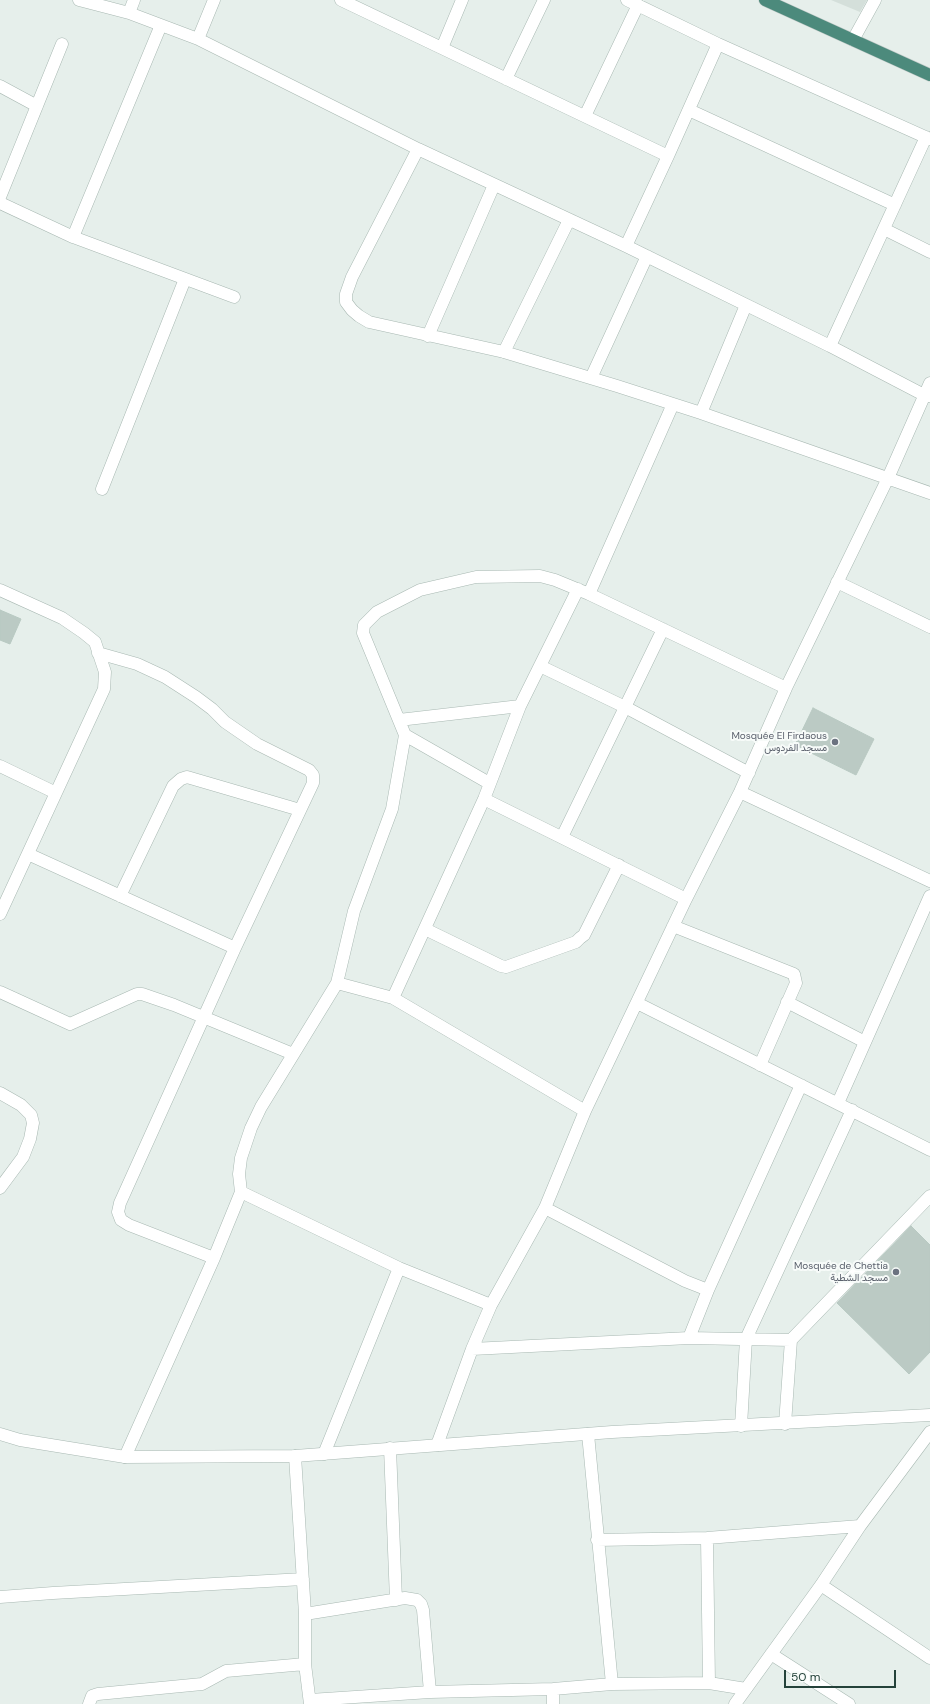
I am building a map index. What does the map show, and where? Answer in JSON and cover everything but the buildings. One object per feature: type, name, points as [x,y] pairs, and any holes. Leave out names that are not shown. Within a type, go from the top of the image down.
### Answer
[{"type":"highway","points":[[764,0],[930,75]]},
{"type":"street","points":[[79,0],[129,13],[198,39],[418,149],[647,256],[830,346],[927,396]]},
{"type":"street","points":[[129,13],[134,0]]},
{"type":"street","points":[[198,39],[214,0]]},
{"type":"street","points":[[341,0],[668,156]]},
{"type":"street","points":[[442,48],[462,0]]},
{"type":"street","points":[[506,78],[544,0]]},
{"type":"street","points":[[627,0],[718,44],[928,138],[895,205],[830,346]]},
{"type":"street","points":[[853,40],[874,0]]},
{"type":"street","points":[[585,116],[638,5]]},
{"type":"street","points":[[73,237],[161,25]]},
{"type":"street","points":[[0,197],[62,44]]},
{"type":"street","points":[[626,246],[718,44]]},
{"type":"street","points":[[0,86],[37,106]]},
{"type":"street","points":[[689,110],[895,205]]},
{"type":"street","points":[[418,149],[352,277],[346,294],[346,302],[352,310],[369,322],[504,352],[591,378],[701,413],[930,493]]},
{"type":"street","points":[[428,336],[494,185]]},
{"type":"street","points":[[0,203],[73,237],[234,297]]},
{"type":"street","points":[[504,352],[569,220]]},
{"type":"street","points":[[884,229],[930,252]]},
{"type":"street","points":[[591,378],[647,256]]},
{"type":"street","points":[[102,489],[185,278]]},
{"type":"street","points":[[701,413],[746,305]]},
{"type":"street","points":[[437,1446],[472,1349],[491,1305],[545,1208],[585,1111],[686,899],[740,792],[786,688],[927,396],[930,383]]},
{"type":"street","points":[[393,998],[484,798],[520,706],[540,666],[583,591],[673,404]]},
{"type":"street","points":[[125,1457],[214,1258],[241,1192],[238,1174],[251,1128],[261,1106],[337,983],[354,911],[392,809],[405,735],[363,633],[364,625],[377,612],[420,590],[476,577],[540,576],[556,580],[583,591],[786,688]]},
{"type":"street","points":[[838,582],[930,627]]},
{"type":"street","points":[[0,590],[62,618],[84,633],[95,642],[105,672],[104,689],[0,914]]},
{"type":"street","points":[[562,837],[663,629]]},
{"type":"street","points":[[98,653],[137,664],[165,677],[196,697],[212,709],[225,722],[257,744],[309,770],[313,775],[313,783],[203,1017],[120,1203],[118,1212],[121,1220],[129,1225],[214,1258]]},
{"type":"street","points":[[540,666],[625,707],[749,773]]},
{"type":"street","points":[[399,720],[520,706]]},
{"type":"street","points":[[405,735],[489,783]]},
{"type":"street","points":[[0,766],[56,793]]},
{"type":"street","points":[[120,896],[173,786],[181,779],[187,777],[300,810]]},
{"type":"street","points":[[740,792],[930,881]]},
{"type":"street","points":[[484,798],[686,899]]},
{"type":"street","points":[[28,854],[235,948]]},
{"type":"street","points":[[425,929],[501,966],[506,966],[576,942],[584,935],[619,865]]},
{"type":"street","points":[[838,1103],[930,896]]},
{"type":"street","points":[[673,926],[794,974],[796,983],[760,1065]]},
{"type":"street","points":[[337,983],[393,998],[585,1111]]},
{"type":"street","points":[[0,992],[68,1024],[137,994],[145,995],[174,1005],[293,1054]]},
{"type":"street","points":[[787,1002],[865,1042]]},
{"type":"street","points":[[637,1003],[930,1150]]},
{"type":"street","points":[[689,1338],[708,1290],[801,1085]]},
{"type":"street","points":[[0,1093],[21,1105],[31,1115],[33,1123],[30,1139],[23,1157],[0,1188]]},
{"type":"street","points":[[741,1426],[746,1339],[852,1110]]},
{"type":"street","points":[[241,1192],[398,1268],[491,1305]]},
{"type":"street","points":[[785,1424],[790,1340],[930,1196]]},
{"type":"street","points":[[545,1208],[685,1281],[708,1290]]},
{"type":"street","points":[[324,1454],[398,1268]]},
{"type":"street","points":[[472,1349],[689,1338],[790,1340]]},
{"type":"street","points":[[0,1434],[20,1440],[125,1457],[295,1456],[588,1434],[930,1415]]},
{"type":"street","points":[[735,1704],[821,1585],[860,1526],[930,1432]]},
{"type":"street","points":[[588,1434],[612,1684]]},
{"type":"street","points":[[390,1448],[396,1600]]},
{"type":"street","points":[[295,1456],[305,1614],[305,1664],[310,1702],[430,1692],[553,1689],[612,1684],[709,1683],[746,1689]]},
{"type":"street","points":[[597,1540],[707,1538],[860,1526]]},
{"type":"street","points":[[707,1538],[709,1683]]},
{"type":"street","points":[[0,1597],[303,1579]]},
{"type":"street","points":[[821,1585],[930,1658]]},
{"type":"street","points":[[305,1614],[405,1598],[417,1600],[421,1604],[423,1610],[430,1692]]},
{"type":"street","points":[[771,1654],[849,1704]]},
{"type":"street","points":[[89,1704],[92,1696],[98,1694],[199,1684],[226,1671],[305,1664]]},
{"type":"street","points":[[553,1689],[554,1704]]},
{"type":"shaded area","points":[[831,0],[867,0],[860,12]]},
{"type":"place","name":"Mosquée El Firdaous مسجد الفردوس","points":[[835,742]]},
{"type":"place","name":"Mosquée de Chettia مسجد الشطية","points":[[896,1272]]}]
